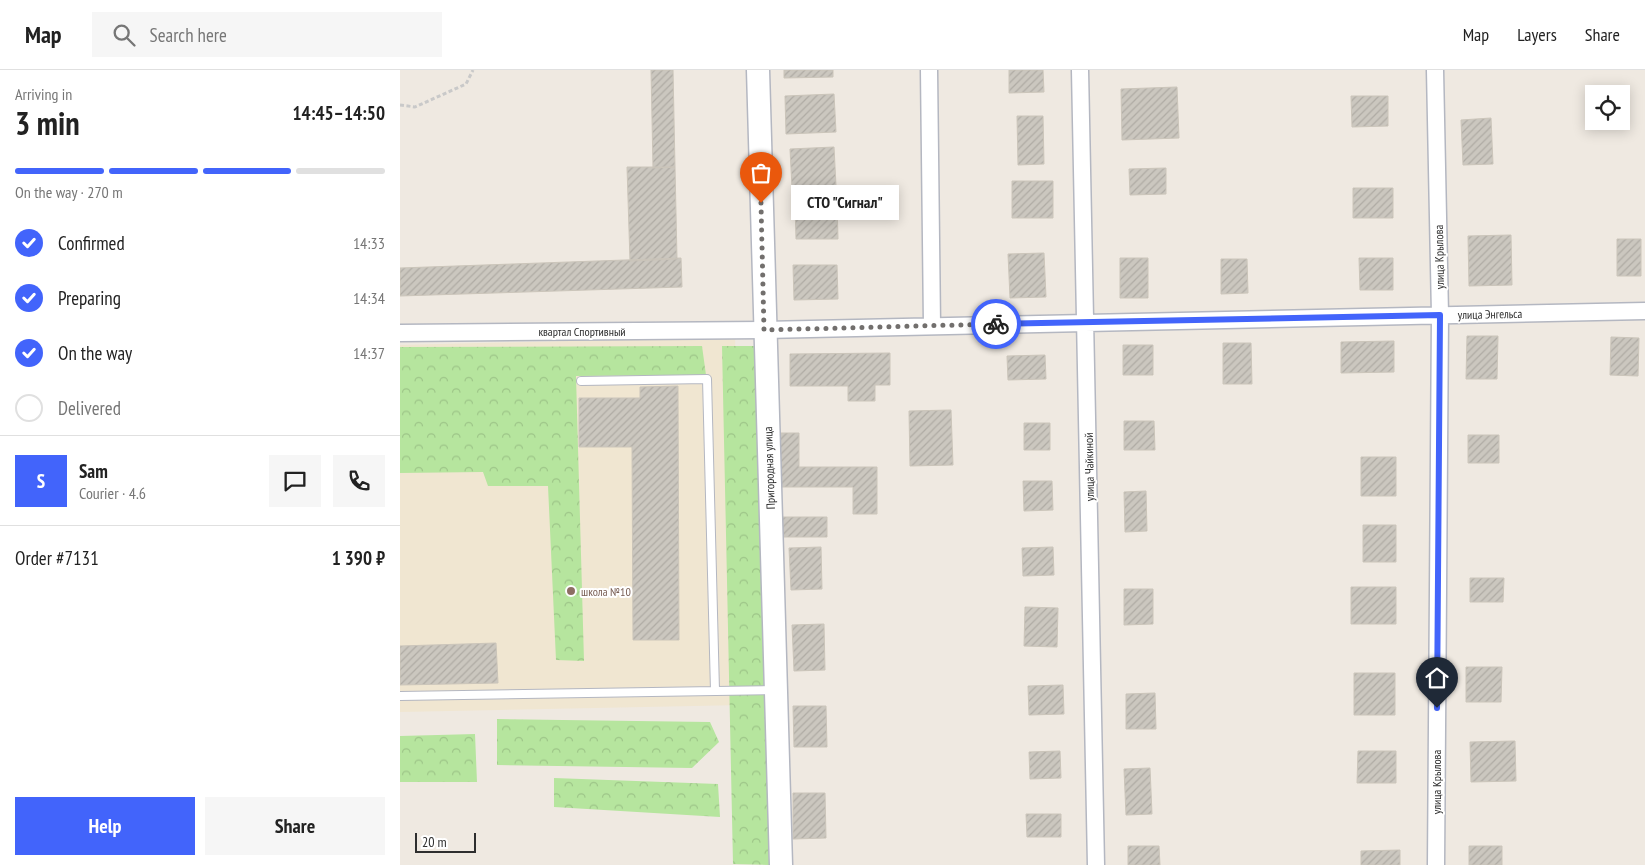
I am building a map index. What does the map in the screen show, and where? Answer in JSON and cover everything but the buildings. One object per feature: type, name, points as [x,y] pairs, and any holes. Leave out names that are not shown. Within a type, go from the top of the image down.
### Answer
[{"type":"street","name":"Пригородная улица","points":[[758,70],[764,330],[781,865]]},
{"type":"street","points":[[929,70],[932,325]]},
{"type":"street","name":"улица Чайкиной","points":[[1080,70],[1087,323],[1096,865]]},
{"type":"street","name":"улица Крылова","points":[[1435,70],[1440,315],[1436,865]]},
{"type":"street","name":"улица Энгельса","points":[[764,330],[1645,311]]},
{"type":"street","name":"квартал Спортивный","points":[[400,333],[764,330]]},
{"type":"lane","points":[[581,381],[707,379],[715,691]]},
{"type":"lane","points":[[400,696],[776,690]]},
{"type":"path","points":[[400,105],[415,106],[466,84],[473,70]]},
{"type":"shaded area","name":"школа №10","points":[[735,337],[744,705],[400,712],[400,345]]},
{"type":"green space","points":[[702,346],[706,375],[576,376],[584,661],[556,660],[548,486],[488,486],[483,472],[400,473],[400,347]]},
{"type":"green space","points":[[722,346],[760,346],[769,865],[733,864]]},
{"type":"green space","points":[[497,719],[710,722],[719,742],[692,768],[497,765]]},
{"type":"green space","points":[[475,734],[477,782],[400,782],[400,736]]},
{"type":"green space","points":[[554,778],[718,784],[720,817],[554,807]]},
{"type":"way so far","points":[[761,203],[764,330],[996,324]]},
{"type":"place","name":"СТО \"Сигнал\"","points":[[761,203]]},
{"type":"place","name":"школа №10","points":[[571,591]]},
{"type":"route","points":[[996,324],[1440,315],[1437,708]]}]
